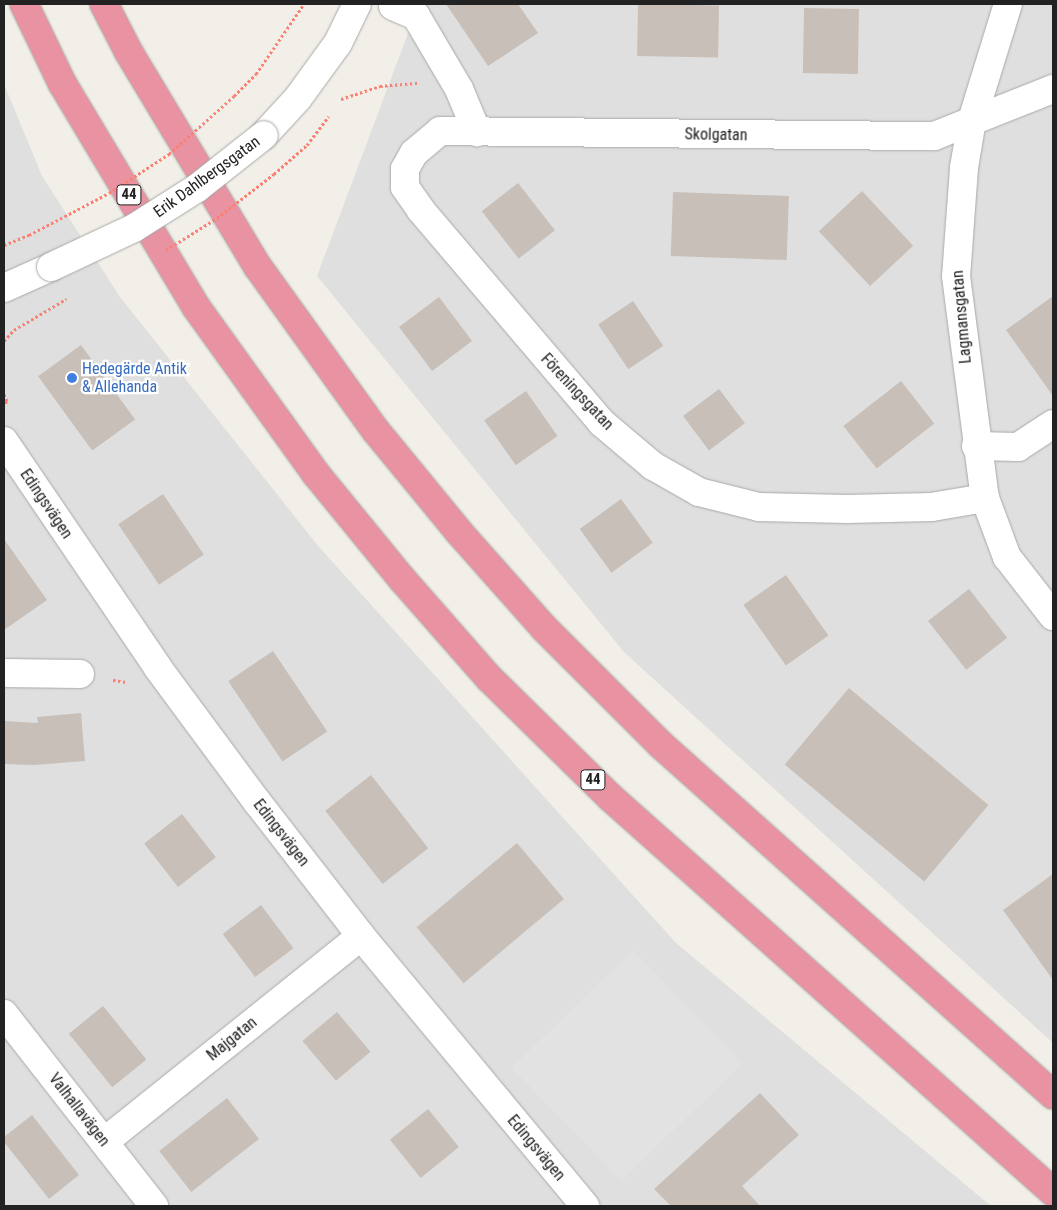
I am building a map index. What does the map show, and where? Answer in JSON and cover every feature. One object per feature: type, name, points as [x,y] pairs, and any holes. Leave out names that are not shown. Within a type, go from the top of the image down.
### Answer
[{"type":"highway","name":"44","points":[[24,4],[62,83],[196,307],[316,474],[402,579],[489,678],[610,797],[1053,1192]]},
{"type":"highway","points":[[104,4],[128,52],[258,267],[376,431],[458,531],[544,628],[660,744],[1053,1095]]},
{"type":"street","name":"Erik Dahlbergsgatan","points":[[4,288],[51,268],[134,228],[197,188],[264,135],[298,98],[338,43],[356,4]]},
{"type":"street","name":"Lagmansgatan","points":[[1008,4],[972,120],[964,168],[956,276],[976,446],[985,498],[1007,558],[1053,616]]},
{"type":"street","points":[[393,6],[416,16],[459,89],[477,132]]},
{"type":"street","name":"Skolgatan","points":[[405,187],[405,168],[426,142],[440,131],[934,136],[1053,89]]},
{"type":"street","name":"Föreningsgatan","points":[[405,187],[496,302],[602,423],[653,466],[699,492],[759,507],[847,509],[931,507],[985,498]]},
{"type":"street","points":[[976,446],[1018,447],[1053,424]]},
{"type":"street","name":"Edingsvägen","points":[[4,441],[158,668],[361,936],[585,1206]]},
{"type":"street","points":[[4,673],[80,674]]},
{"type":"street","name":"Majgatan","points":[[104,1142],[361,936]]},
{"type":"street","name":"Valhallavägen","points":[[4,1014],[154,1206]]},
{"type":"path","points":[[4,245],[29,235],[109,193],[169,154],[256,74],[304,4]]},
{"type":"path","points":[[341,99],[380,86],[418,83],[459,89]]},
{"type":"path","points":[[274,174],[301,150]]},
{"type":"path","points":[[4,341],[14,330],[69,297]]},
{"type":"path","points":[[4,394],[8,401],[4,404]]},
{"type":"shaded area","points":[[419,4],[1053,4],[1053,1043],[624,652],[317,276]]},
{"type":"shaded area","points":[[4,84],[42,176],[120,297],[319,547],[676,943],[991,1206],[4,1206]]},
{"type":"shaded area","points":[[633,950],[743,1064],[621,1181],[511,1067]]},
{"type":"building","points":[[446,4],[518,4],[538,33],[488,66]]},
{"type":"building","points":[[638,4],[719,5],[718,57],[637,56]]},
{"type":"building","points":[[804,8],[859,9],[858,74],[803,73]]},
{"type":"building","points":[[518,183],[555,230],[519,259],[482,211]]},
{"type":"building","points":[[862,191],[913,246],[870,286],[819,231]]},
{"type":"building","points":[[673,192],[789,196],[787,260],[671,256]]},
{"type":"building","points":[[1053,296],[1053,396],[1006,330]]},
{"type":"building","points":[[439,297],[472,341],[432,371],[399,327]]},
{"type":"building","points":[[633,301],[663,346],[628,369],[598,324]]},
{"type":"building","points":[[81,345],[135,419],[92,451],[38,376]]},
{"type":"building","points":[[901,381],[934,424],[877,468],[843,426]]},
{"type":"building","points":[[719,389],[745,423],[709,450],[683,416]]},
{"type":"building","points":[[526,391],[558,436],[516,465],[484,420]]},
{"type":"building","points":[[163,494],[204,555],[159,585],[118,524]]},
{"type":"building","points":[[621,499],[653,543],[611,573],[580,529]]},
{"type":"building","points":[[4,539],[47,600],[4,630]]},
{"type":"building","points":[[786,575],[828,636],[786,665],[743,605]]},
{"type":"building","points":[[969,589],[1007,638],[966,670],[928,621]]},
{"type":"building","points":[[273,651],[327,731],[282,762],[228,681]]},
{"type":"building","points":[[849,688],[988,805],[924,882],[785,765]]},
{"type":"building","points":[[81,713],[85,761],[34,765],[4,764],[4,721],[38,723],[37,717]]},
{"type":"building","points":[[371,775],[428,848],[383,884],[325,811]]},
{"type":"building","points":[[182,814],[216,857],[178,887],[144,844]]},
{"type":"building","points":[[517,843],[564,899],[464,983],[417,927]]},
{"type":"building","points":[[1053,874],[1053,980],[1003,910]]},
{"type":"building","points":[[261,905],[293,948],[255,977],[223,934]]},
{"type":"building","points":[[103,1006],[146,1060],[112,1087],[69,1034]]},
{"type":"building","points":[[337,1012],[370,1052],[336,1081],[303,1041]]},
{"type":"building","points":[[760,1093],[799,1135],[742,1186],[760,1206],[671,1206],[654,1189]]},
{"type":"building","points":[[227,1098],[259,1139],[191,1192],[159,1151]]},
{"type":"building","points":[[428,1109],[459,1147],[421,1178],[390,1140]]},
{"type":"building","points":[[32,1115],[79,1175],[49,1199],[4,1142],[4,1137]]},
{"type":"place","name":"Hedegärde Antik & Allehanda","points":[[72,378]]}]
